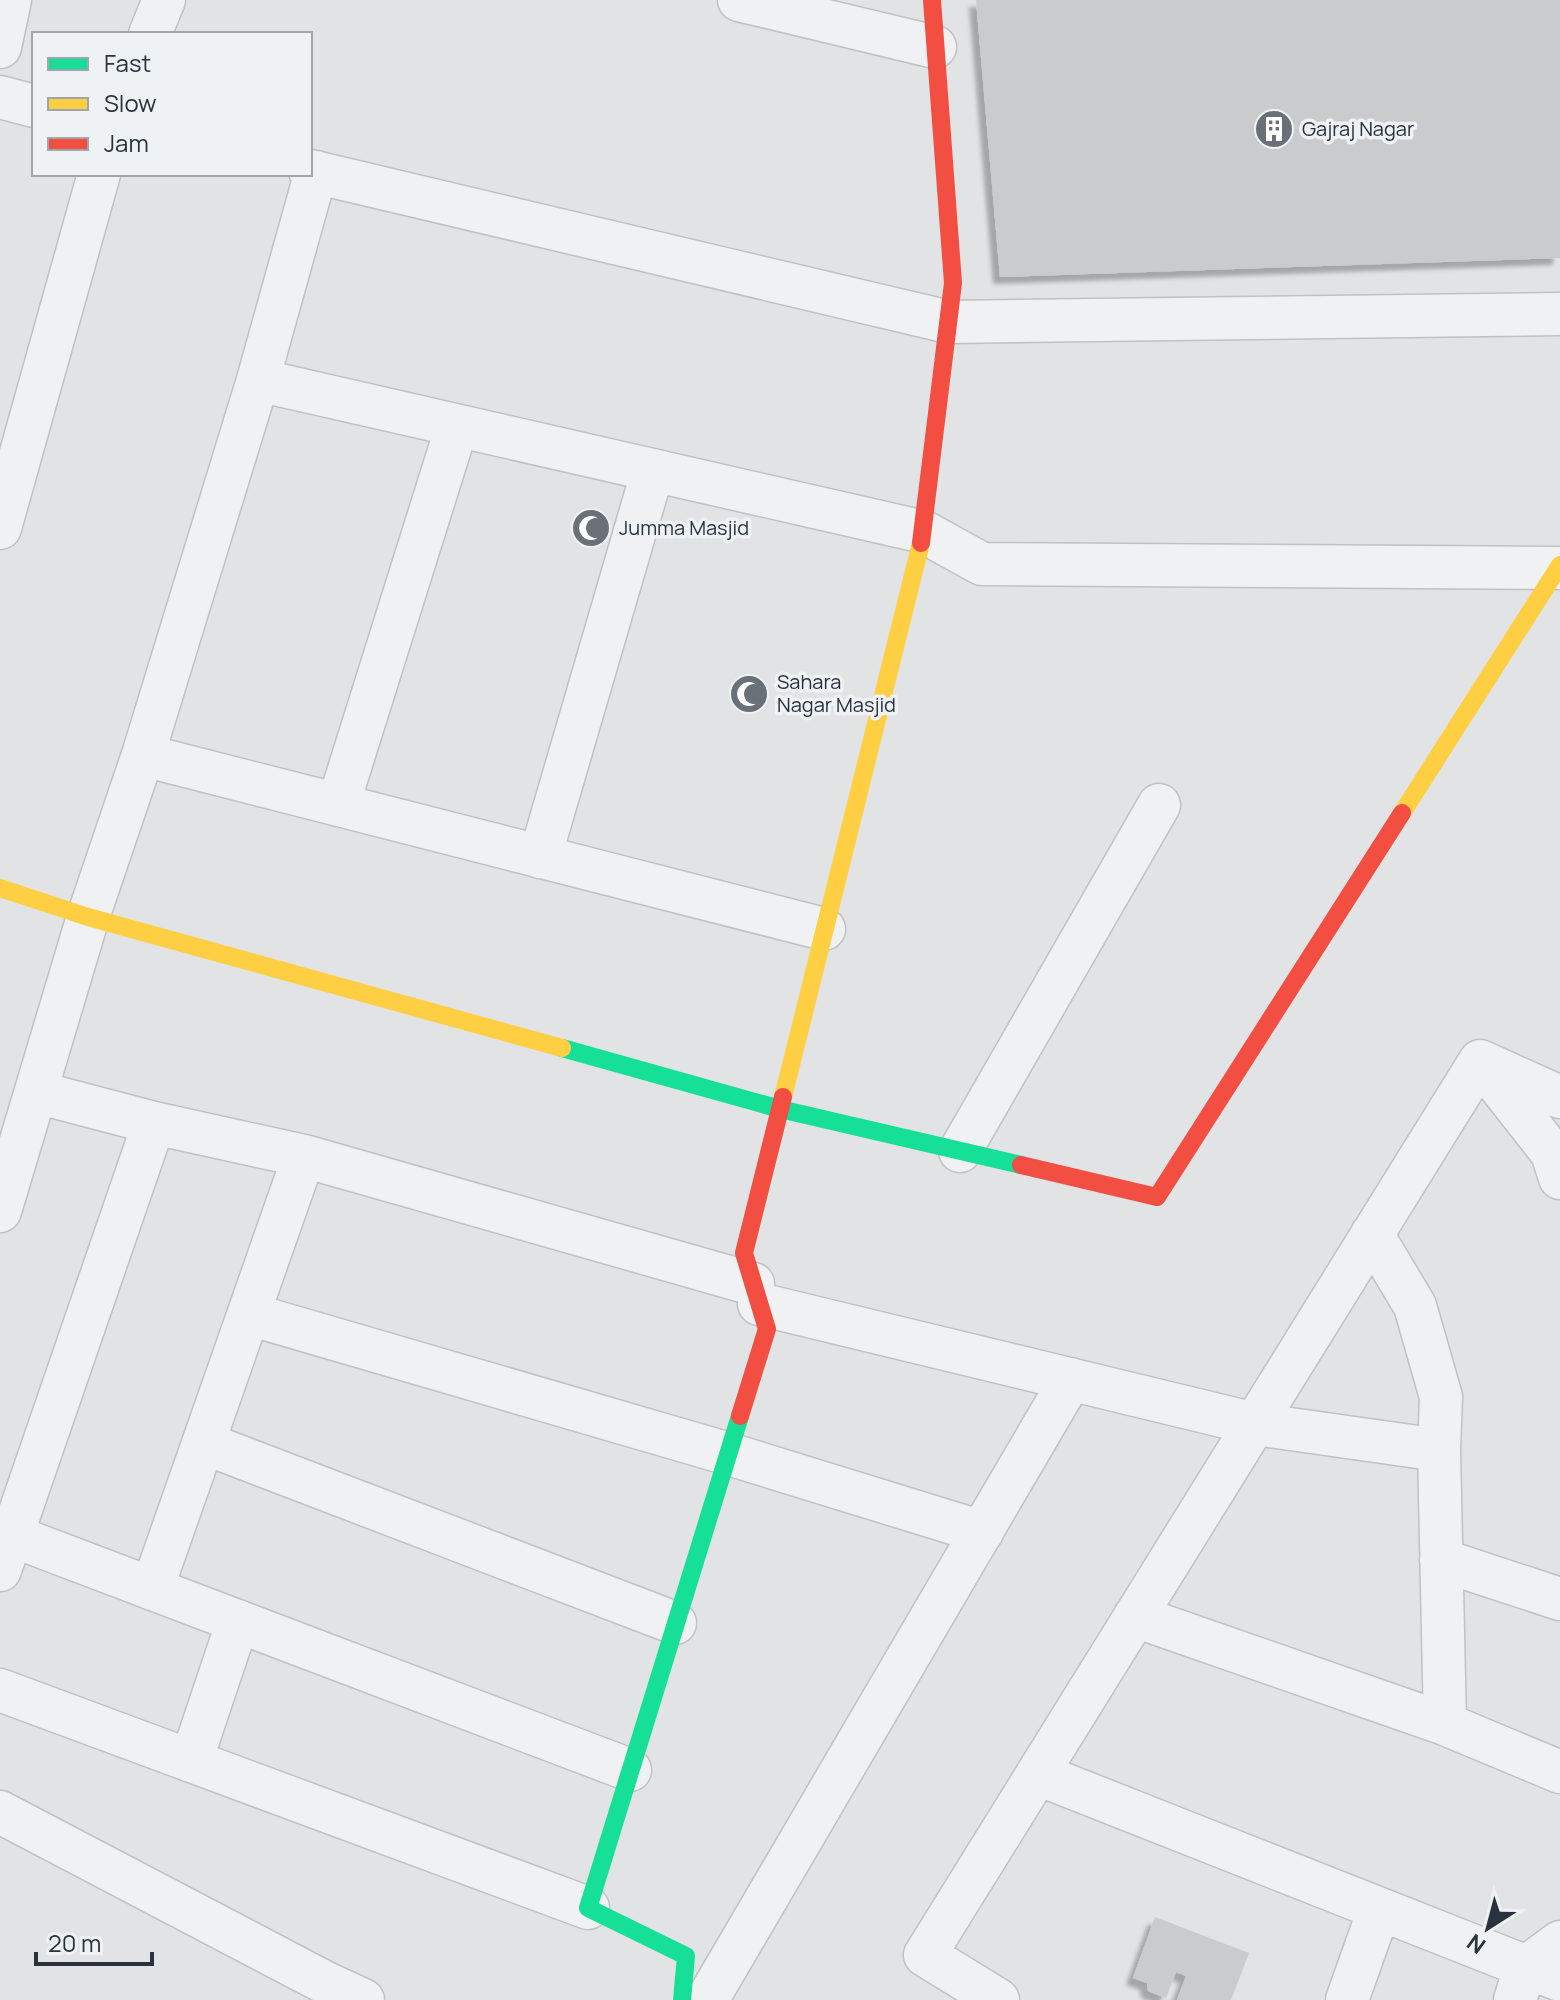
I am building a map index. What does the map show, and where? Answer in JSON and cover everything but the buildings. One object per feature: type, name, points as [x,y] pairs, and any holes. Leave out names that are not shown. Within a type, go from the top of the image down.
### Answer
[{"type":"street","points":[[0,47],[10,0]]},
{"type":"street","points":[[151,32],[164,0]]},
{"type":"street","points":[[588,1908],[767,1329],[744,1253],[924,532],[953,283],[932,0]]},
{"type":"street","points":[[754,2],[935,47]]},
{"type":"street","points":[[0,97],[32,105]]},
{"type":"street","points":[[313,172],[949,322],[1560,314]]},
{"type":"street","points":[[2,512],[98,176]]},
{"type":"street","points":[[0,1211],[88,917],[143,755],[258,380],[312,176]]},
{"type":"street","points":[[258,380],[924,532],[982,564],[1559,567]]},
{"type":"street","points":[[338,805],[457,426]]},
{"type":"street","points":[[540,857],[653,470]]},
{"type":"street","points":[[0,888],[88,917],[780,1109],[1157,1197],[1559,567]]},
{"type":"street","points":[[143,755],[824,929]]},
{"type":"street","points":[[960,1151],[1159,805]]},
{"type":"street","points":[[1480,1061],[1560,1097]]},
{"type":"street","points":[[1480,1061],[1552,1153],[1560,1178]]},
{"type":"street","points":[[998,2000],[925,1955],[1480,1061]]},
{"type":"street","points":[[36,1092],[154,1123],[304,1156],[756,1294],[1071,1379],[1255,1424],[1439,1450]]},
{"type":"street","points":[[154,1123],[4,1546],[152,1589],[630,1770]]},
{"type":"street","points":[[152,1589],[304,1156]]},
{"type":"street","points":[[1372,1234],[1415,1306],[1441,1397],[1439,1450],[1445,1724]]},
{"type":"street","points":[[249,1314],[729,1454],[982,1532]]},
{"type":"street","points":[[707,2000],[1071,1379]]},
{"type":"street","points":[[204,1443],[675,1623]]},
{"type":"street","points":[[1441,1560],[1560,1599]]},
{"type":"street","points":[[1135,1616],[1445,1724],[1560,1772]]},
{"type":"street","points":[[191,1761],[238,1621]]},
{"type":"street","points":[[1,1696],[191,1761],[588,1908],[686,1956],[682,2000]]},
{"type":"street","points":[[1038,1774],[1379,1910],[1533,1983],[1560,1942]]},
{"type":"street","points":[[0,1812],[363,2000]]},
{"type":"street","points":[[1347,2000],[1379,1910]]},
{"type":"traffic: fast","points":[[562,1048],[780,1109],[1021,1165]]},
{"type":"traffic: fast","points":[[682,2000],[686,1956],[588,1908],[740,1416]]},
{"type":"traffic: slow","points":[[783,1097],[921,543]]},
{"type":"traffic: slow","points":[[1402,813],[1560,565]]},
{"type":"traffic: slow","points":[[0,888],[88,917],[562,1048]]},
{"type":"traffic: jam","points":[[921,543],[953,283],[932,0]]},
{"type":"traffic: jam","points":[[1021,1165],[1157,1197],[1402,813]]},
{"type":"traffic: jam","points":[[740,1416],[767,1329],[744,1253],[783,1097]]},
{"type":"place","name":"Gajraj Nagar","points":[[1274,129]]},
{"type":"place","name":"Jumma Masjid","points":[[591,528]]},
{"type":"place","name":"Sahara Nagar Masjid","points":[[749,694]]}]
